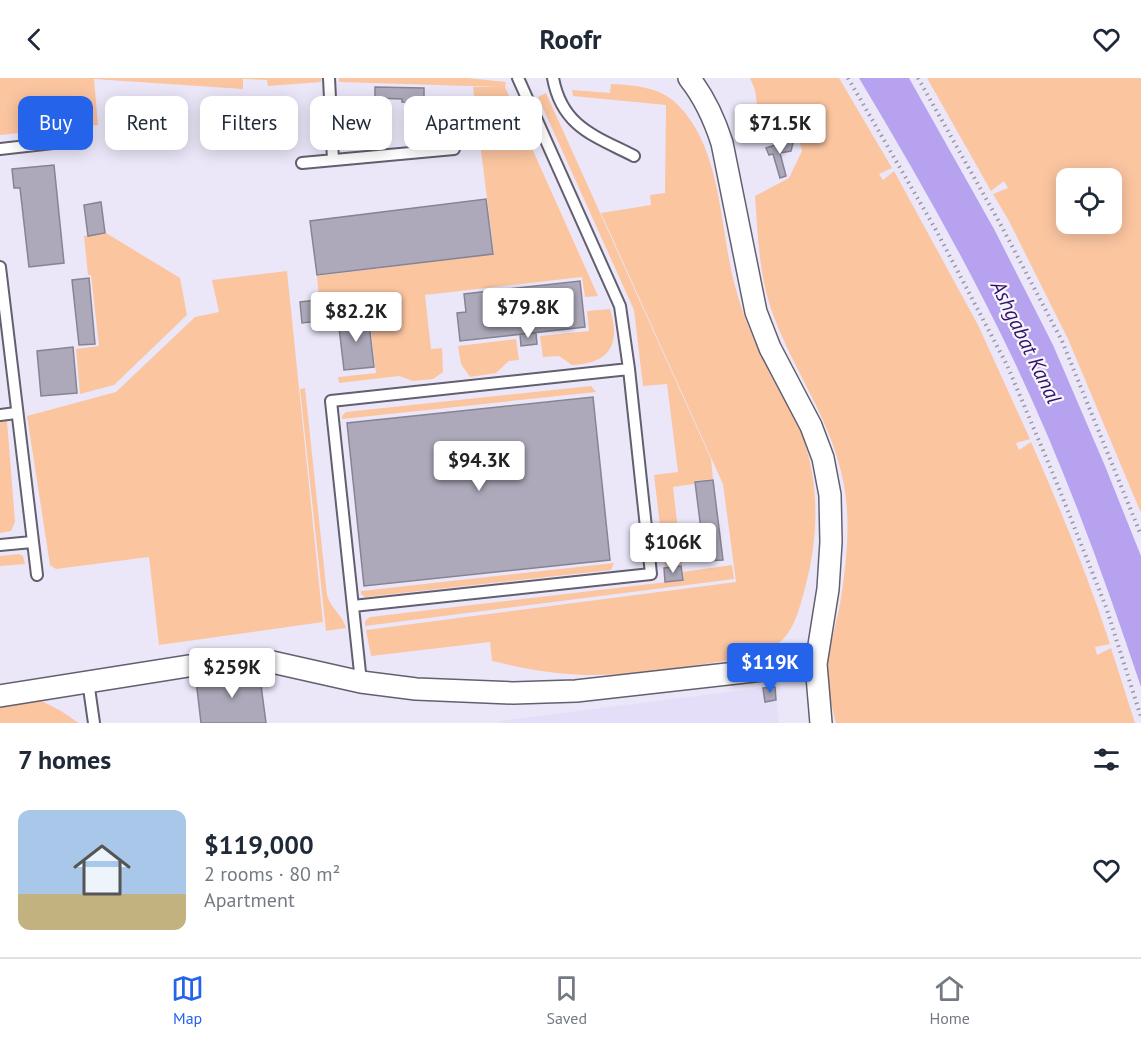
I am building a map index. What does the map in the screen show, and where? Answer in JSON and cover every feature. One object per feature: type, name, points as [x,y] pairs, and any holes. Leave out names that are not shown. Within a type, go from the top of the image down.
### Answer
[{"type":"street","points":[[688,78],[703,97],[714,117],[722,143],[756,312],[770,348],[811,426],[823,458],[830,495],[831,542],[828,589],[816,664],[821,723]]},
{"type":"street","points":[[0,696],[201,663],[244,660],[272,662],[361,682],[416,689],[513,693],[576,691],[816,664]]},
{"type":"lane","points":[[329,78],[333,160]]},
{"type":"lane","points":[[353,606],[651,574],[624,324],[617,298],[518,78]]},
{"type":"lane","points":[[554,78],[556,91],[571,118],[582,130],[634,156]]},
{"type":"lane","points":[[0,149],[18,147]]},
{"type":"lane","points":[[302,163],[443,150]]},
{"type":"lane","points":[[0,267],[37,575]]},
{"type":"lane","points":[[361,682],[331,401],[629,369]]},
{"type":"lane","points":[[0,415],[16,413]]},
{"type":"lane","points":[[0,545],[33,542]]},
{"type":"lane","points":[[88,681],[94,723]]},
{"type":"path","points":[[848,78],[936,230],[1007,365],[1106,607],[1141,717]]},
{"type":"path","points":[[918,78],[1002,227],[1062,341],[1141,536]]},
{"type":"shaded area","points":[[0,78],[322,78],[321,82],[268,86],[267,80],[243,79],[243,89],[94,79],[98,125],[93,126],[93,96],[18,96],[18,133],[0,135]]},
{"type":"shaded area","points":[[339,78],[467,78],[506,82],[505,87],[509,96],[474,96],[473,87],[502,87],[339,82]]},
{"type":"shaded area","points":[[750,78],[839,78],[892,168],[879,174],[883,180],[894,171],[978,325],[1030,439],[1016,443],[1019,450],[1031,442],[1092,593],[1110,644],[1095,647],[1097,655],[1111,648],[1135,723],[836,723],[827,674],[845,568],[847,524],[843,480],[830,437],[769,303],[760,258],[755,196],[789,178],[802,151],[797,132],[762,140],[755,90]]},
{"type":"shaded area","points":[[927,78],[1141,78],[1141,513],[1068,339],[1009,221],[993,194],[1008,188],[1004,181],[991,191]]},
{"type":"shaded area","points":[[611,84],[638,86],[664,94],[678,105],[693,124],[704,145],[712,169],[731,270],[741,306],[762,358],[801,432],[812,470],[815,529],[810,569],[793,625],[788,634],[772,648],[746,658],[631,673],[568,674],[504,664],[492,661],[490,642],[371,656],[366,630],[736,582],[723,484],[601,213],[651,205],[650,195],[665,193],[666,105],[573,96],[572,90],[610,93]]},
{"type":"shaded area","points":[[546,93],[711,459],[713,479],[673,487],[682,565],[665,567],[654,475],[678,472],[667,384],[643,386],[634,310],[542,106],[542,96],[540,96]]},
{"type":"shaded area","points":[[481,150],[533,150],[598,296],[585,297],[582,277],[425,295],[431,349],[442,348],[443,372],[433,379],[413,381],[399,376],[339,383],[338,377],[376,373],[369,315],[364,315],[361,293],[319,298],[317,276],[494,254]]},
{"type":"shaded area","points":[[106,233],[180,278],[187,315],[114,385],[80,394],[76,349],[99,346],[84,236]]},
{"type":"shaded area","points":[[287,271],[323,622],[159,645],[149,557],[56,569],[50,565],[27,416],[116,392],[195,317],[219,312],[212,280]]},
{"type":"shaded area","points":[[610,309],[614,332],[613,342],[604,356],[596,361],[572,365],[559,356],[543,357],[540,336],[589,331],[587,311]]},
{"type":"shaded area","points":[[516,339],[519,360],[509,361],[496,373],[470,377],[461,364],[458,346]]},
{"type":"shaded area","points":[[591,386],[596,392],[342,419],[346,412]]},
{"type":"shaded area","points":[[305,388],[327,595],[346,628],[326,631],[300,389]]},
{"type":"shaded area","points":[[0,421],[7,421],[15,522],[11,531],[0,533]]},
{"type":"shaded area","points":[[19,554],[23,556],[25,564],[0,566],[0,556]]},
{"type":"shaded area","points":[[614,563],[611,570],[365,597],[361,594],[361,591]]},
{"type":"shaded area","points":[[732,565],[734,579],[365,626],[365,621],[370,617],[684,580],[683,572]]},
{"type":"shaded area","points":[[775,686],[779,723],[499,723],[499,721]]},
{"type":"shaded area","points":[[38,699],[79,723],[0,723],[0,704]]},
{"type":"water","name":"Ashgabat Kanal","points":[[859,78],[909,78],[994,229],[1053,345],[1141,556],[1141,687],[1082,522],[1050,441],[1014,361],[940,218]]},
{"type":"building","points":[[375,87],[424,88],[424,96],[404,96],[404,102],[402,99],[392,99],[392,96],[375,96]]},
{"type":"building","points":[[794,139],[791,151],[780,153],[786,176],[780,178],[773,154],[769,155],[766,148]]},
{"type":"building","points":[[54,165],[64,263],[29,267],[20,188],[14,188],[12,169]]},
{"type":"building","points":[[486,199],[493,254],[317,275],[310,221]]},
{"type":"building","points":[[101,202],[105,233],[88,236],[84,205]]},
{"type":"building","points":[[89,278],[95,344],[79,345],[72,280]]},
{"type":"building","points":[[580,281],[585,327],[460,341],[457,313],[466,312],[464,294]]},
{"type":"building","points":[[360,295],[363,316],[302,323],[300,302]]},
{"type":"building","points":[[368,315],[374,367],[344,370],[338,319]]},
{"type":"building","points":[[536,333],[537,344],[521,346],[520,334]]},
{"type":"building","points":[[73,347],[77,393],[41,396],[37,351]]},
{"type":"building","points":[[593,397],[610,560],[364,586],[347,423]]},
{"type":"building","points":[[713,480],[723,560],[705,561],[695,482]]},
{"type":"building","points":[[681,566],[683,580],[665,582],[664,568]]},
{"type":"building","points":[[259,670],[266,723],[201,723],[196,680]]},
{"type":"building","points":[[775,687],[776,700],[765,702],[763,688]]}]
